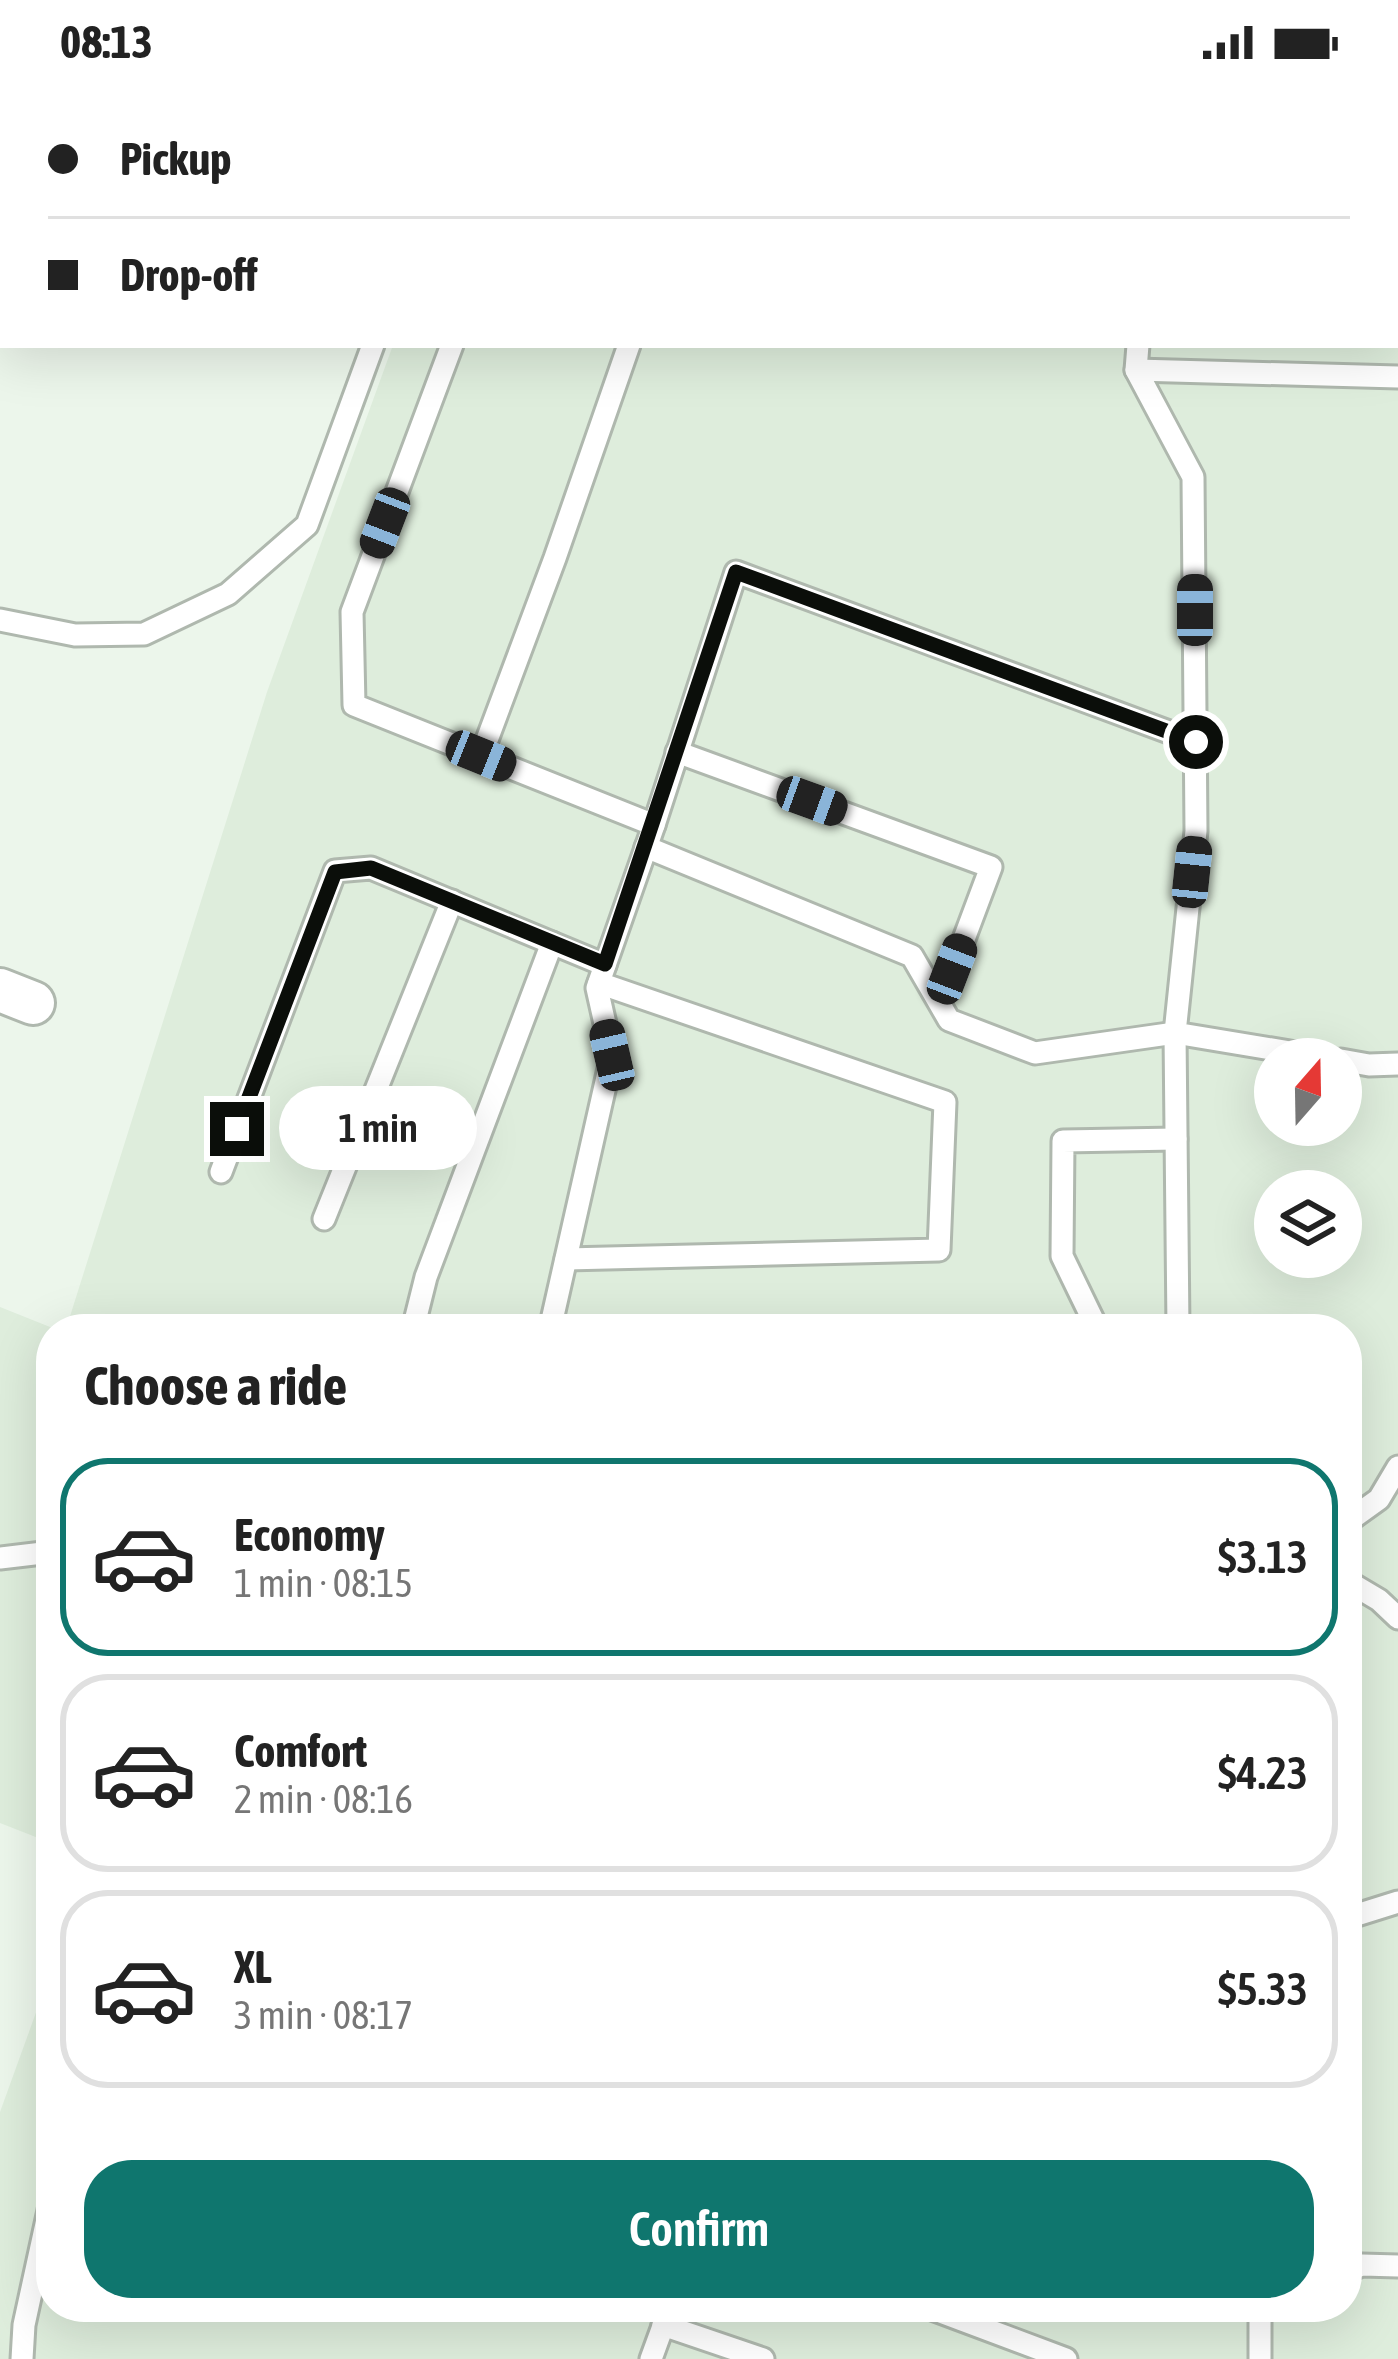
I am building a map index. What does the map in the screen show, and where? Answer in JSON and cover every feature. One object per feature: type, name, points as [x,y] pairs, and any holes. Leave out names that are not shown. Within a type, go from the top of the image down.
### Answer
[{"type":"lane","points":[[0,620],[75,634],[144,634],[228,594],[307,525],[372,348]]},
{"type":"lane","points":[[451,348],[352,612],[354,705],[481,756],[912,956],[949,1020],[1035,1053],[1175,1033],[1254,1046]]},
{"type":"lane","points":[[481,756],[628,348]]},
{"type":"lane","points":[[1138,348],[1136,370],[1193,477],[1196,831],[1175,1033],[1178,1314]]},
{"type":"lane","points":[[1136,370],[1398,377]]},
{"type":"lane","points":[[553,1314],[612,1055],[597,988],[736,572],[1196,742]]},
{"type":"lane","points":[[677,752],[991,867],[940,1003]]},
{"type":"lane","points":[[221,1172],[335,872],[371,868],[551,943],[602,974],[945,1102],[939,1250],[566,1259]]},
{"type":"lane","points":[[324,1220],[452,901]]},
{"type":"lane","points":[[416,1314],[425,1276],[551,943]]},
{"type":"lane","points":[[1362,1064],[1398,1064]]},
{"type":"lane","points":[[1090,1314],[1062,1256],[1064,1141],[1176,1139]]},
{"type":"lane","points":[[1362,1511],[1378,1499],[1398,1467]]},
{"type":"lane","points":[[0,1558],[36,1554]]},
{"type":"lane","points":[[1362,1590],[1398,1618]]},
{"type":"lane","points":[[1362,1913],[1398,1902]]},
{"type":"lane","points":[[1362,2263],[1398,2266]]},
{"type":"lane","points":[[22,2359],[36,2273]]},
{"type":"lane","points":[[651,2359],[665,2322]]},
{"type":"lane","points":[[680,2322],[763,2359]]},
{"type":"lane","points":[[968,2322],[1066,2359]]},
{"type":"lane","points":[[1260,2322],[1260,2359]]},
{"type":"shaded area","points":[[392,348],[1398,348],[1398,2359],[0,2359],[0,2112],[36,2012],[36,2322],[1362,2322],[1362,1314],[71,1314],[267,692]]},
{"type":"shaded area","points":[[0,1307],[36,1321],[36,1837],[0,1823]]},
{"type":"route","points":[[237,1129],[335,872],[371,868],[605,964],[736,572],[1196,742]]}]
